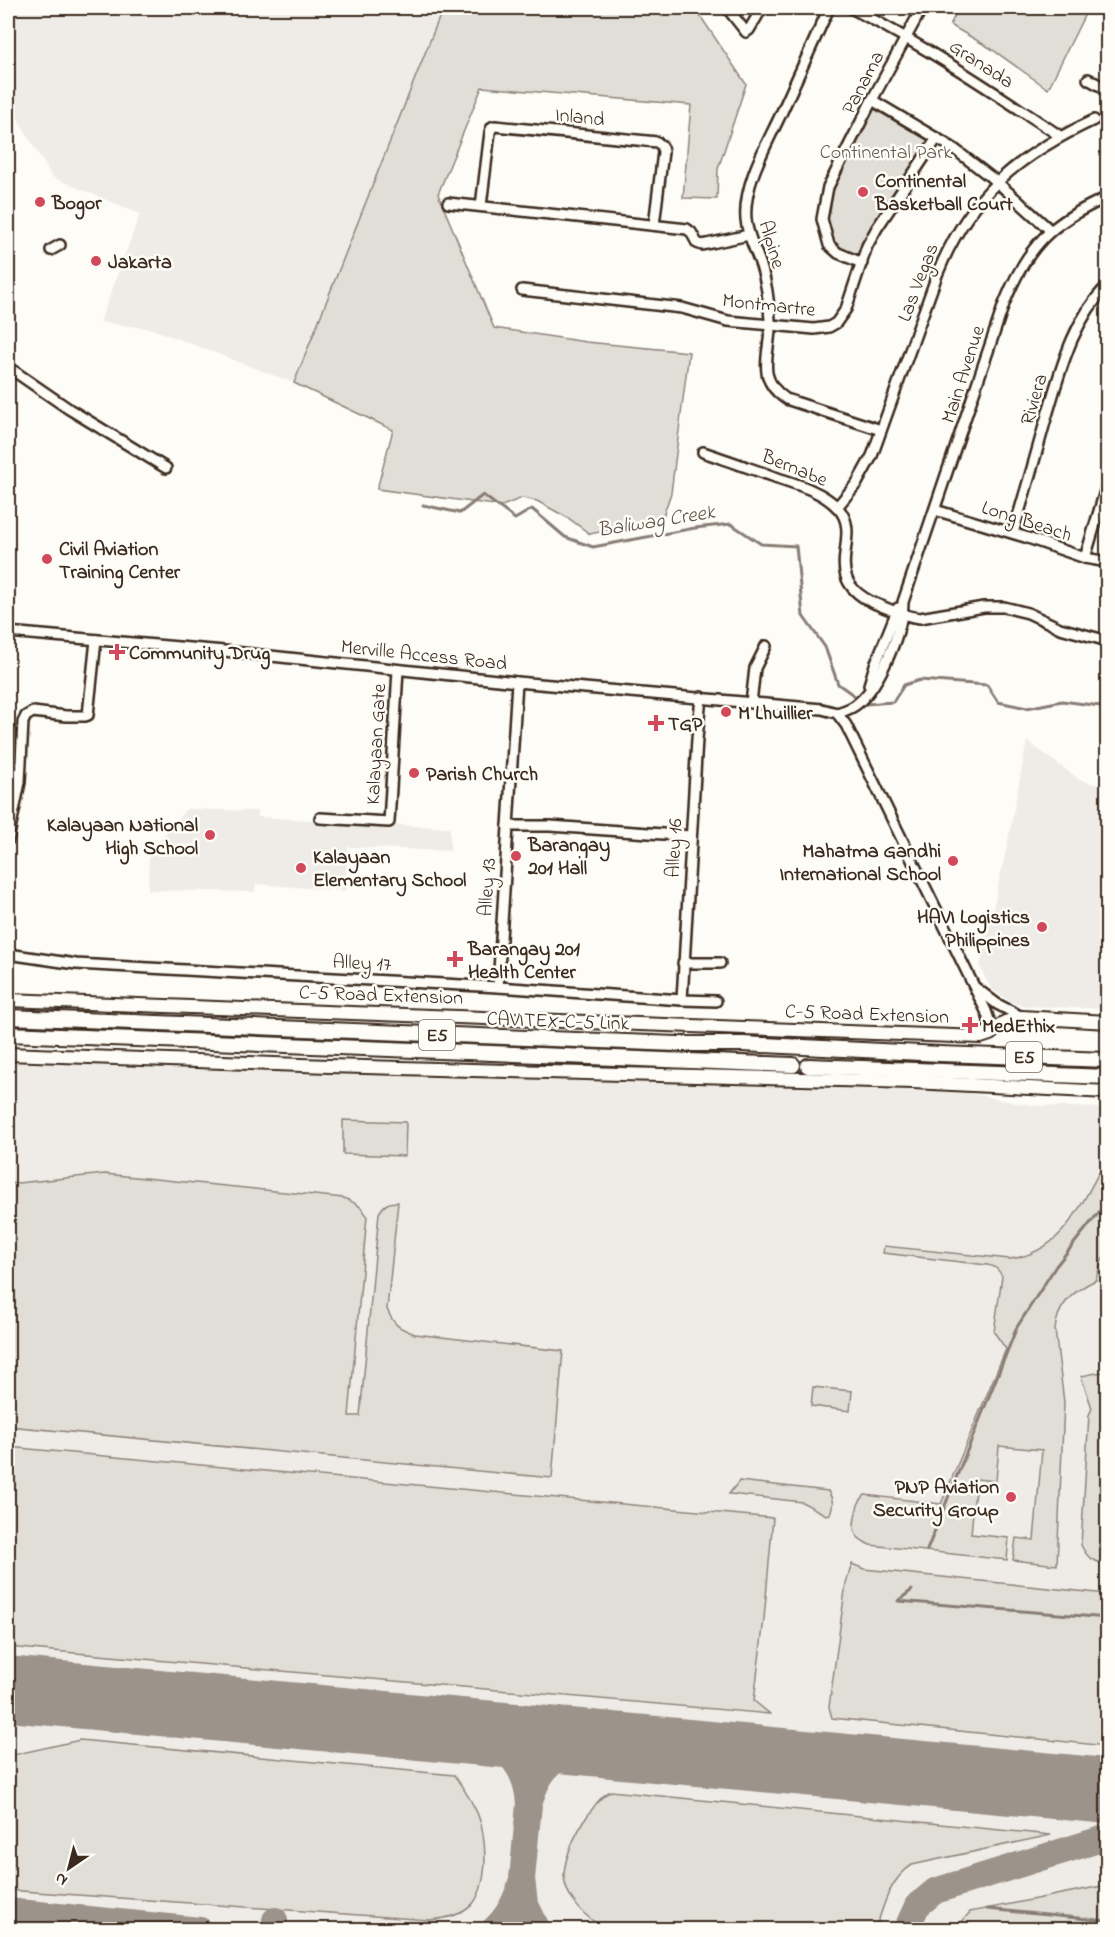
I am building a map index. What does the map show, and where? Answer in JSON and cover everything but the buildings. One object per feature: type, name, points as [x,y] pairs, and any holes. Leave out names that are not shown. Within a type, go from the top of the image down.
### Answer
[{"type":"highway","name":"CAVITEX–C-5 Link","points":[[8,1017],[1107,1060]]},
{"type":"highway","name":"CAVITEX–C-5 Link","points":[[8,1034],[793,1065]]},
{"type":"highway","name":"E5","points":[[807,1066],[1107,1077]]},
{"type":"main road","name":"C-5 Road Extension","points":[[8,1000],[981,1037]]},
{"type":"main road","points":[[981,1037],[990,1034],[1005,1022],[1022,1017],[1107,1022]]},
{"type":"main road","points":[[8,1054],[913,1082],[1107,1092]]},
{"type":"street","points":[[727,8],[745,31],[748,30],[762,8]]},
{"type":"street","name":"Alpine","points":[[829,8],[746,196],[746,219],[749,235],[762,266],[768,293],[770,324],[766,373],[770,384],[786,399],[881,430]]},
{"type":"street","name":"Granada","points":[[851,8],[907,37],[966,73],[1060,136]]},
{"type":"street","name":"Panama","points":[[861,263],[838,253],[829,245],[822,219],[828,187],[922,8]]},
{"type":"street","points":[[1088,79],[1107,90]]},
{"type":"street","points":[[872,100],[962,154],[1050,230]]},
{"type":"street","name":"Las Vegas","points":[[837,507],[857,483],[872,456],[948,248],[968,214],[997,182],[1030,153],[1094,120]]},
{"type":"street","name":"Inland","points":[[481,206],[492,127],[657,142],[662,146],[663,152],[654,225]]},
{"type":"street","name":"Montmartre","points":[[522,290],[682,308],[728,321],[814,329],[829,327],[836,323],[846,309],[867,246],[877,228],[937,138]]},
{"type":"street","name":"Main Avenue","points":[[837,714],[856,705],[884,669],[899,613],[1011,286],[1028,257],[1050,230],[1107,196]]},
{"type":"street","points":[[448,203],[690,230],[697,243],[702,245],[749,235]]},
{"type":"street","points":[[51,250],[60,245]]},
{"type":"street","name":"Riviera","points":[[1013,533],[1064,357],[1077,325],[1092,300],[1107,285]]},
{"type":"street","points":[[8,367],[69,409],[166,468]]},
{"type":"street","name":"Bernabe","points":[[704,452],[814,491],[837,507],[846,525],[845,575],[853,590],[868,601],[910,618],[984,607],[1004,607],[1028,613],[1060,628],[1107,641]]},
{"type":"street","points":[[1085,558],[1107,485]]},
{"type":"street","name":"Long Beach","points":[[935,510],[1013,533],[1085,558],[1107,562]]},
{"type":"street","name":"Merville Access Road","points":[[8,632],[224,651],[517,682],[822,709],[837,714]]},
{"type":"street","points":[[8,840],[20,782],[23,722],[26,716],[33,712],[66,716],[88,715],[96,640]]},
{"type":"street","points":[[751,703],[755,668],[766,646]]},
{"type":"street","name":"Kalayaan Gate","points":[[320,818],[388,823],[398,670]]},
{"type":"street","name":"Alley 13","points":[[498,987],[517,682]]},
{"type":"street","name":"Alley 16","points":[[682,1000],[701,698]]},
{"type":"street","points":[[837,714],[846,725],[974,986],[989,1020],[989,1030],[981,1037]]},
{"type":"street","points":[[508,826],[550,826],[691,836]]},
{"type":"street","name":"Alley 17","points":[[8,954],[76,964],[716,1001]]},
{"type":"street","points":[[683,963],[720,963]]},
{"type":"street","points":[[974,986],[990,999],[1022,1017]]},
{"type":"shaded area","points":[[8,8],[443,8],[294,383],[152,329],[100,322],[140,214],[52,177],[8,102]]},
{"type":"shaded area","points":[[1027,741],[1080,780],[1107,788],[1107,1009],[1026,1006],[1013,1003],[991,989],[980,967]]},
{"type":"shaded area","points":[[186,809],[258,811],[258,817],[450,828],[450,851],[348,847],[345,891],[256,884],[255,892],[148,890],[149,853]]},
{"type":"shaded area","points":[[8,1060],[950,1089],[1016,1103],[1107,1108],[1107,1929],[8,1930]]},
{"type":"green space","points":[[443,8],[695,8],[746,84],[718,169],[717,199],[683,198],[691,105],[482,87],[438,194],[494,328],[586,342],[689,352],[671,493],[662,519],[590,534],[568,518],[537,501],[522,498],[502,506],[377,489],[393,430],[294,383]]},
{"type":"green space","points":[[959,8],[1088,8],[1048,89],[990,48],[950,25]]},
{"type":"green space","name":"Continental Park","points":[[874,109],[929,141],[874,226],[859,257],[844,250],[833,239],[828,225],[829,209],[840,173]]},
{"type":"green space","points":[[343,1120],[406,1122],[405,1156],[343,1154]]},
{"type":"green space","points":[[1107,1163],[1107,1251],[1096,1280],[1068,1299],[1056,1321],[1055,1330],[1064,1402],[1057,1565],[1013,1560],[1016,1538],[1034,1540],[1042,1450],[999,1446],[996,1481],[976,1479],[971,1534],[1009,1538],[1007,1560],[870,1545],[864,1542],[857,1536],[854,1524],[858,1505],[865,1495],[941,1504],[1006,1349],[994,1332],[1002,1276],[996,1268],[883,1253],[884,1246],[1010,1259],[1028,1255],[1056,1238],[1067,1226],[1102,1167]]},
{"type":"green space","points":[[105,1174],[344,1198],[360,1207],[367,1216],[349,1416],[360,1416],[379,1213],[386,1204],[398,1202],[387,1309],[398,1326],[415,1334],[563,1351],[552,1478],[8,1426],[8,1184]]},
{"type":"green space","points":[[1108,1371],[1107,1564],[1091,1559],[1081,1545],[1089,1415],[1092,1408],[1081,1376]]},
{"type":"green space","points":[[813,1387],[852,1391],[850,1411],[811,1406]]},
{"type":"green space","points":[[8,1447],[773,1518],[754,1701],[770,1714],[8,1647]]},
{"type":"green space","points":[[739,1481],[828,1491],[832,1502],[830,1514],[826,1515],[802,1502],[729,1494]]},
{"type":"green space","points":[[852,1564],[864,1569],[1107,1594],[1107,1746],[832,1718],[829,1707],[846,1583]]},
{"type":"green space","points":[[80,1740],[454,1775],[473,1804],[482,1826],[485,1861],[481,1888],[472,1905],[464,1911],[429,1920],[8,1890],[8,1756]]},
{"type":"green space","points":[[611,1791],[1051,1835],[912,1865],[893,1885],[876,1929],[607,1929],[584,1914],[578,1907],[567,1891],[564,1873],[569,1851],[578,1831],[597,1803]]},
{"type":"green space","points":[[1107,1885],[1107,1929],[958,1929],[970,1912]]},
{"type":"waterway","name":"Baliwag Creek","points":[[423,505],[460,513],[483,495],[515,519],[532,509],[565,537],[593,547],[695,528],[731,524],[761,544],[796,546],[803,616],[825,647],[838,684],[866,704],[893,702],[904,685],[920,680],[987,685],[998,702],[1027,708],[1062,701],[1108,707]]},
{"type":"waterway","points":[[927,1550],[1017,1327],[1056,1266],[1108,1201]]},
{"type":"waterway","points":[[899,1600],[912,1590]]},
{"type":"waterway","points":[[898,1601],[1108,1618]]},
{"type":"waterway","points":[[987,1909],[1108,1921]]},
{"type":"taxiway","points":[[8,1697],[37,1692]]},
{"type":"taxiway","points":[[467,1731],[492,1742],[511,1757],[524,1777],[529,1804],[540,1776],[547,1767],[565,1755],[605,1744]]},
{"type":"taxiway","points":[[522,1879],[529,1804]]},
{"type":"taxiway","points":[[906,1930],[917,1906],[935,1891],[1108,1837]]},
{"type":"taxiway","points":[[493,1930],[512,1907],[522,1879],[525,1903],[538,1930]]},
{"type":"taxiway","points":[[8,1911],[200,1930]]},
{"type":"taxiway","points":[[274,1930],[275,1920]]},
{"type":"runway","points":[[8,1689],[1108,1791]]},
{"type":"place","name":"Continental Basketball Court","points":[[863,192]]},
{"type":"place","name":"Bogor","points":[[40,202]]},
{"type":"place","name":"Jakarta","points":[[96,261]]},
{"type":"place","name":"Civil Aviation Training Center","points":[[47,559]]},
{"type":"place","name":"Community Drug","points":[[117,652]]},
{"type":"place","name":"M Lhuillier","points":[[726,712]]},
{"type":"place","name":"TGP","points":[[656,723]]},
{"type":"place","name":"Parish Church","points":[[414,773]]},
{"type":"place","name":"Kalayaan National High School","points":[[210,835]]},
{"type":"place","name":"Barangay 201 Hall","points":[[516,856]]},
{"type":"place","name":"Mahatma Gandhi International School","points":[[953,861]]},
{"type":"place","name":"Kalayaan Elementary School","points":[[301,868]]},
{"type":"place","name":"HAVI Logistics Philippines","points":[[1042,927]]},
{"type":"place","name":"Barangay 201 Health Center","points":[[455,959]]},
{"type":"place","name":"MedEthix","points":[[970,1025]]},
{"type":"place","name":"PNP Aviation Security Group","points":[[1011,1497]]}]
